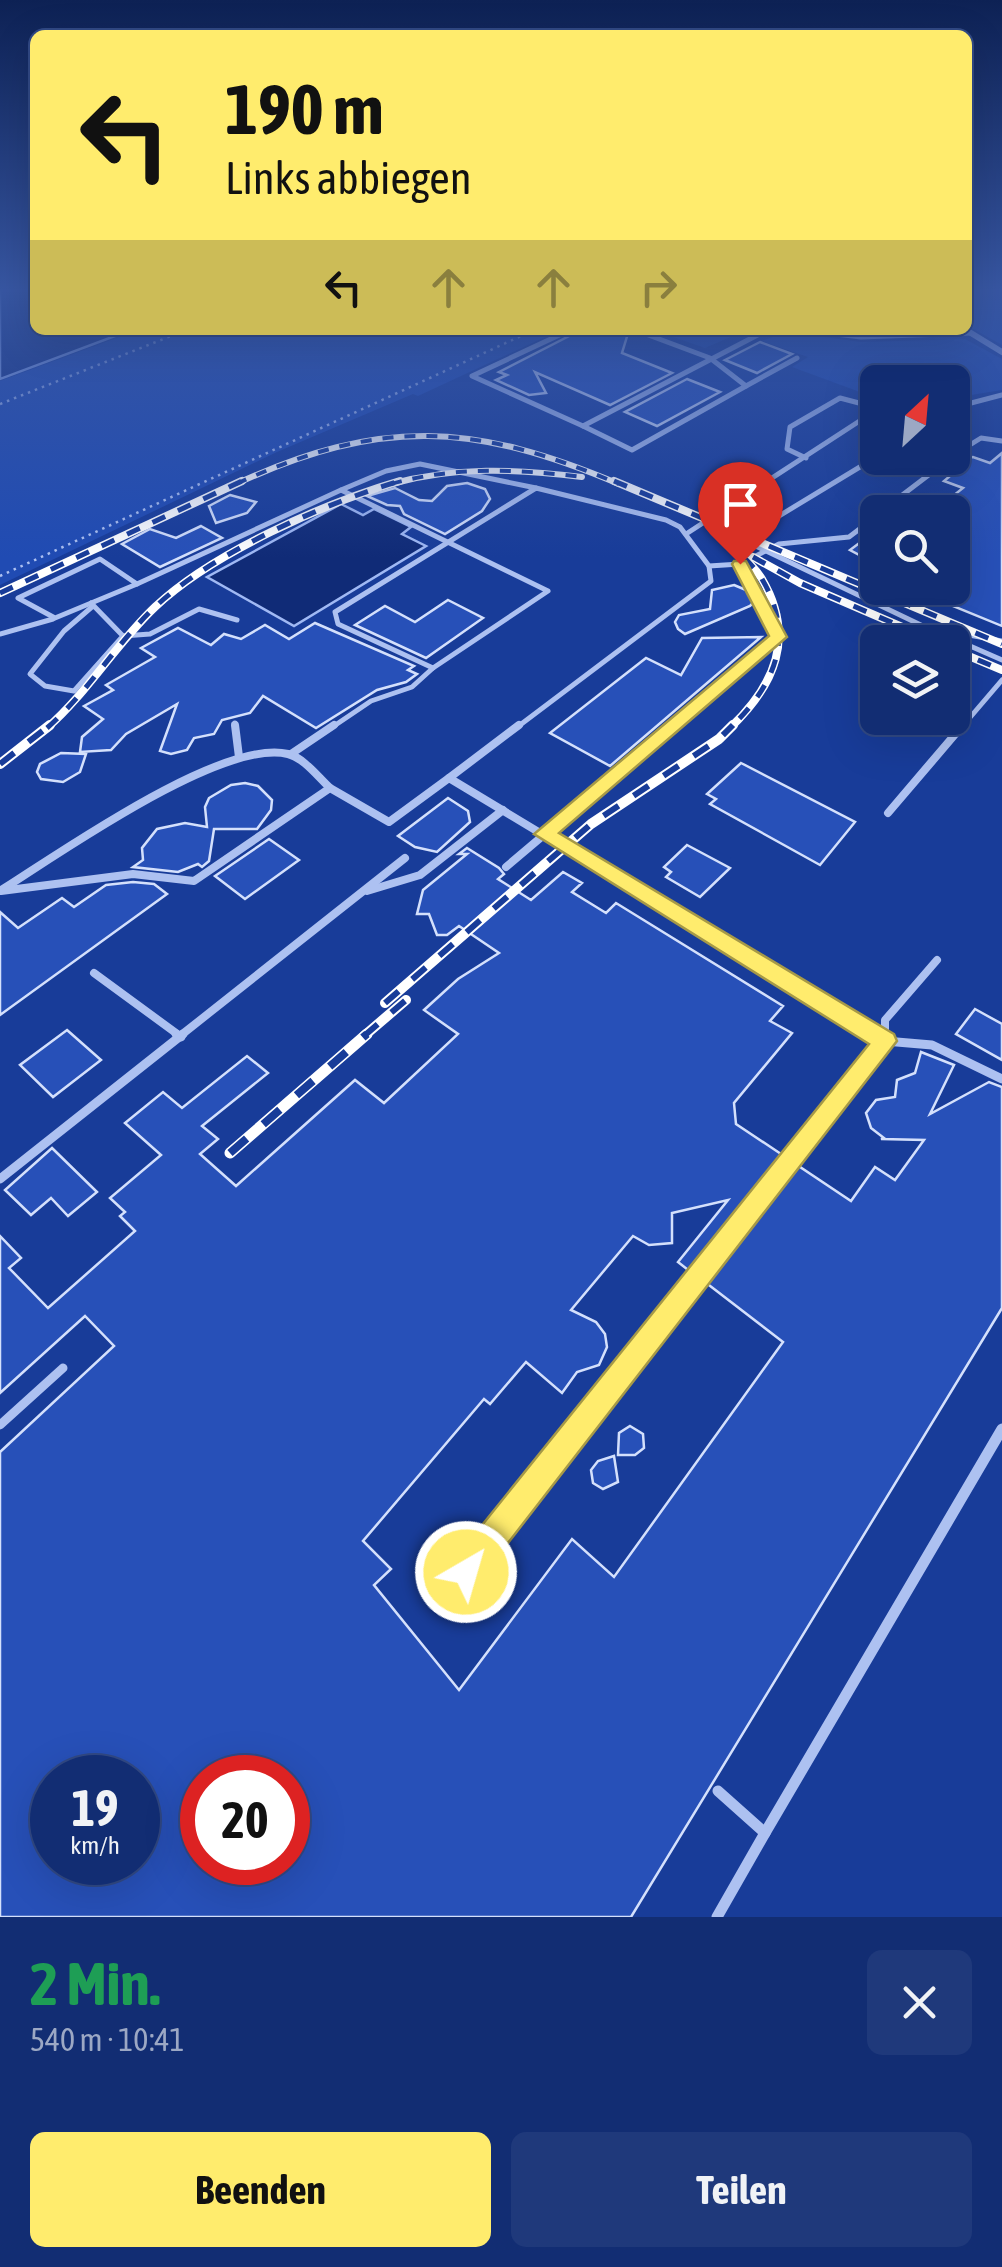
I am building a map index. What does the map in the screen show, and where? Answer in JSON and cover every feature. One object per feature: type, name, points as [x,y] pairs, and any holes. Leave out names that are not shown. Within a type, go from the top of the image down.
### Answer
[{"type":"lane","points":[[477,378],[632,450],[760,378]]},
{"type":"lane","points":[[583,426],[672,378]]},
{"type":"lane","points":[[740,378],[746,386]]},
{"type":"lane","points":[[970,403],[1002,395]]},
{"type":"lane","points":[[806,458],[787,449],[790,427],[840,398],[860,403]]},
{"type":"lane","points":[[686,534],[860,420]]},
{"type":"lane","points":[[970,445],[980,438],[1002,441]]},
{"type":"lane","points":[[0,634],[92,604],[341,490],[386,471],[420,464],[652,515],[680,527],[710,566],[711,581],[389,822],[330,788],[291,754],[239,757],[97,829],[0,891]]},
{"type":"lane","points":[[860,467],[740,539],[923,625]]},
{"type":"lane","points":[[903,495],[929,475]]},
{"type":"lane","points":[[432,668],[338,624],[334,616],[342,606],[536,488]]},
{"type":"lane","points":[[291,754],[372,701],[412,687],[432,668],[548,591],[341,490]]},
{"type":"lane","points":[[710,566],[740,564],[779,544],[848,537],[860,528]]},
{"type":"lane","points":[[55,618],[18,598],[100,559],[137,584]]},
{"type":"lane","points":[[506,867],[778,637],[740,564]]},
{"type":"lane","points":[[92,604],[123,636]]},
{"type":"lane","points":[[92,604],[64,630],[30,674],[45,686],[74,691],[123,636],[150,634],[199,609],[238,620]]},
{"type":"lane","points":[[970,635],[1002,641]]},
{"type":"lane","points":[[970,646],[1002,660]]},
{"type":"lane","points":[[888,813],[1002,680]]},
{"type":"lane","points":[[235,723],[239,757]]},
{"type":"lane","points":[[450,778],[885,1041],[932,1043],[958,1052],[1002,1079]]},
{"type":"lane","points":[[0,891],[133,874],[194,882],[330,788]]},
{"type":"lane","points":[[362,892],[420,876],[503,810]]},
{"type":"lane","points":[[0,1178],[405,858]]},
{"type":"lane","points":[[441,1603],[885,1041],[885,1020],[937,960]]},
{"type":"lane","points":[[94,973],[181,1037]]},
{"type":"lane","points":[[0,1425],[63,1368]]},
{"type":"lane","points":[[716,1917],[1002,1429]]},
{"type":"lane","points":[[718,1791],[765,1833]]},
{"type":"path","points":[[0,404],[64,378]]},
{"type":"path","points":[[0,576],[429,378]]},
{"type":"shaded area","points":[[456,378],[277,452],[0,585],[0,381]]},
{"type":"shaded area","points":[[823,378],[860,378],[860,392]]},
{"type":"shaded area","points":[[970,378],[1002,378],[1002,390],[970,395]]},
{"type":"shaded area","points":[[341,504],[363,515],[374,509],[411,527],[402,534],[426,546],[294,626],[207,577]]},
{"type":"building","points":[[538,378],[546,393],[529,395],[496,380]]},
{"type":"building","points":[[550,378],[661,378],[610,405]]},
{"type":"building","points":[[687,379],[720,392],[657,426],[625,412]]},
{"type":"building","points":[[1002,453],[1002,626],[951,605],[970,605],[970,495],[954,495],[963,488],[944,481],[951,475],[970,475],[970,457],[990,463]]},
{"type":"building","points":[[467,483],[485,489],[490,499],[482,511],[445,534],[404,514],[400,506],[367,496],[395,488],[419,500],[432,501],[447,486]]},
{"type":"building","points":[[230,495],[256,502],[247,513],[216,523],[209,506]]},
{"type":"building","points":[[201,526],[222,538],[160,567],[122,544],[150,529],[176,538]]},
{"type":"building","points":[[860,542],[860,555],[850,550]]},
{"type":"building","points":[[734,585],[746,590],[753,603],[750,606],[685,634],[678,629],[675,622],[679,615],[710,609],[712,590]]},
{"type":"building","points":[[448,600],[483,618],[426,658],[355,625],[385,606],[415,622]]},
{"type":"building","points":[[315,623],[414,666],[408,670],[417,674],[406,682],[377,690],[316,728],[263,696],[250,713],[222,720],[214,734],[194,738],[187,750],[171,754],[160,751],[177,704],[126,734],[111,750],[80,752],[82,737],[103,719],[84,706],[113,690],[106,685],[155,657],[141,648],[178,628],[211,645],[224,634],[241,639],[265,625],[289,639]]},
{"type":"building","points":[[761,637],[610,766],[550,733],[646,658],[681,675],[702,638]]},
{"type":"building","points":[[61,753],[86,754],[80,772],[63,782],[41,779],[37,772],[40,764]]},
{"type":"building","points":[[741,763],[855,822],[820,865],[710,804],[716,799],[707,794]]},
{"type":"building","points":[[231,785],[258,786],[272,800],[271,810],[257,829],[214,829],[209,861],[202,867],[198,864],[178,872],[133,867],[143,860],[142,848],[157,829],[185,823],[207,827],[205,807],[209,798]]},
{"type":"building","points":[[448,798],[468,811],[470,822],[437,852],[415,847],[398,836]]},
{"type":"building","points":[[269,839],[299,860],[245,899],[215,876]]},
{"type":"building","points":[[687,845],[730,868],[700,897],[666,877],[671,872],[664,867]]},
{"type":"building","points":[[467,848],[499,868],[504,874],[498,879],[531,900],[563,872],[582,883],[572,892],[606,913],[616,903],[783,1006],[770,1021],[792,1033],[734,1103],[736,1124],[784,1156],[692,1273],[678,1262],[728,1200],[672,1213],[672,1243],[649,1245],[633,1236],[571,1310],[596,1322],[605,1334],[607,1347],[599,1365],[577,1372],[562,1393],[526,1362],[490,1404],[484,1399],[363,1541],[391,1569],[374,1585],[459,1690],[572,1539],[614,1577],[783,1342],[705,1282],[797,1165],[851,1201],[875,1167],[895,1180],[924,1140],[881,1139],[884,1138],[871,1128],[866,1113],[876,1100],[895,1097],[897,1080],[915,1073],[921,1052],[954,1065],[930,1114],[989,1082],[1002,1087],[1002,1308],[631,1917],[0,1917],[0,1452],[114,1346],[85,1316],[0,1393],[0,1236],[21,1258],[9,1268],[48,1308],[135,1231],[120,1216],[125,1212],[110,1198],[161,1155],[125,1123],[163,1092],[182,1108],[247,1056],[268,1073],[202,1126],[218,1139],[200,1154],[236,1186],[355,1080],[384,1103],[458,1034],[424,1010],[458,979],[499,953],[459,926],[447,935],[437,935],[429,914],[417,914],[423,890],[467,854],[459,854]]},
{"type":"building","points":[[154,884],[167,894],[0,1015],[0,912],[18,928],[62,898],[74,907],[106,885]]},
{"type":"building","points":[[975,1009],[1002,1024],[1002,1060],[956,1034]]},
{"type":"building","points":[[67,1030],[101,1060],[53,1097],[20,1065]]},
{"type":"building","points":[[52,1148],[97,1192],[68,1216],[51,1198],[31,1215],[5,1190]]},
{"type":"building","points":[[630,1426],[643,1434],[644,1448],[635,1455],[618,1455],[619,1433]]},
{"type":"building","points":[[614,1456],[618,1482],[603,1489],[593,1483],[591,1470],[598,1461]]},
{"type":"railway","points":[[236,484],[337,447],[383,438],[428,436],[519,449],[619,484]]},
{"type":"railway","points":[[392,484],[439,474],[486,471],[582,477]]},
{"type":"railway","points":[[0,593],[242,481]]},
{"type":"railway","points":[[392,484],[400,481]]},
{"type":"railway","points":[[614,481],[1002,644]]},
{"type":"railway","points":[[50,725],[155,607],[179,587],[271,532],[338,502],[392,484]]},
{"type":"railway","points":[[385,1003],[591,824],[719,739],[759,695],[776,659],[778,621],[762,579],[724,538]]},
{"type":"railway","points":[[753,557],[800,583],[898,625]]},
{"type":"railway","points":[[970,657],[1002,670]]},
{"type":"railway","points":[[0,764],[50,725]]},
{"type":"railway","points":[[47,728],[50,725]]},
{"type":"railway","points":[[364,1036],[406,1000]]},
{"type":"railway","points":[[230,1153],[367,1034]]},
{"type":"route","points":[[466,1572],[885,1041],[544,834],[778,637],[740,564]]}]
